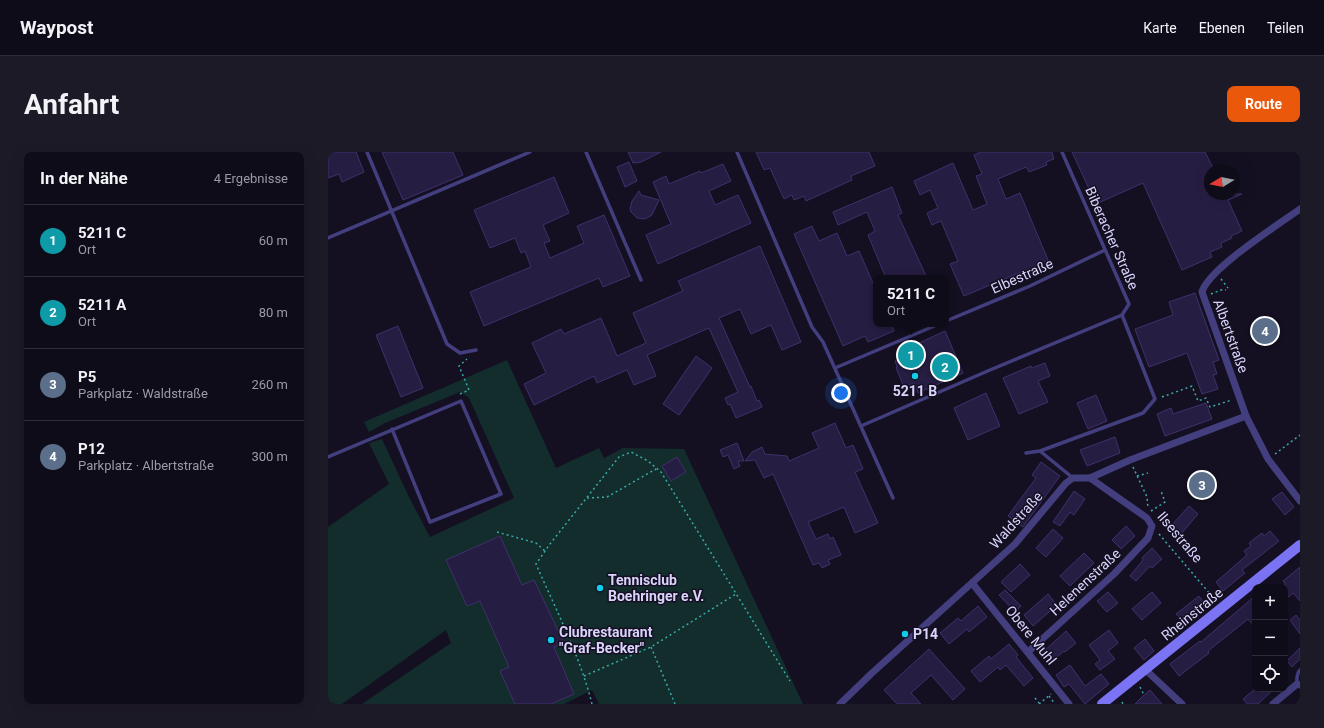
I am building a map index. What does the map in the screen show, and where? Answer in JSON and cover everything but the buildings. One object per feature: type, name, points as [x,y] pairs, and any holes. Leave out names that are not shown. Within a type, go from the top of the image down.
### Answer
[{"type":"main road","name":"Rheinstraße","points":[[1102,704],[1300,545]]},
{"type":"street","name":"Albertstraße","points":[[1300,209],[1224,263],[1203,287],[1202,292],[1246,416],[1268,458],[1300,501]]},
{"type":"street","points":[[1073,478],[1090,478],[1130,460],[1246,416]]},
{"type":"street","name":"Waldstraße","points":[[840,704],[872,673],[1015,544],[1066,483],[1073,478]]},
{"type":"street","name":"Ilsestraße","points":[[1090,478],[1147,518],[1152,526]]},
{"type":"street","name":"Helenenstraße","points":[[1028,652],[1114,574],[1148,538],[1152,526]]},
{"type":"street","name":"Obere Muhl","points":[[972,583],[1070,704]]},
{"type":"street","points":[[1146,669],[1182,704]]},
{"type":"street","points":[[1273,704],[1298,685]]},
{"type":"lane","points":[[367,152],[447,344],[460,353],[476,350]]},
{"type":"lane","points":[[328,238],[530,152]]},
{"type":"lane","points":[[586,152],[641,280]]},
{"type":"lane","points":[[737,152],[812,327],[823,342],[893,498]]},
{"type":"lane","name":"Biberacher Straße","points":[[1062,152],[1129,304],[1122,315]]},
{"type":"lane","name":"Elbestraße","points":[[949,320],[1030,286],[1105,250]]},
{"type":"lane","points":[[861,426],[1122,315],[1155,399],[1143,413],[1040,452],[1026,453]]},
{"type":"lane","points":[[835,368],[932,327]]},
{"type":"lane","points":[[328,457],[392,429],[461,401],[501,494],[430,522],[392,429]]},
{"type":"lane","points":[[1040,452],[1073,478]]},
{"type":"lane","points":[[1298,685],[1297,677],[1300,670]]},
{"type":"path","points":[[1215,272],[1228,288]]},
{"type":"path","points":[[1203,298],[1221,290],[1226,290]]},
{"type":"path","points":[[461,401],[458,395],[469,390],[459,366],[476,350]]},
{"type":"path","points":[[1155,399],[1192,386],[1198,402],[1206,398],[1210,407],[1234,399]]},
{"type":"path","points":[[1268,458],[1300,435]]},
{"type":"path","points":[[592,704],[584,676],[536,564],[619,457],[631,452],[648,461],[661,472],[790,681]]},
{"type":"path","points":[[1130,460],[1147,497],[1149,512],[1165,502],[1161,492]]},
{"type":"path","points":[[587,498],[607,497],[656,468]]},
{"type":"path","points":[[1137,476],[1148,473]]},
{"type":"path","name":"Ilsestraße","points":[[1152,526],[1221,608]]},
{"type":"path","points":[[497,532],[536,543],[545,551]]},
{"type":"path","points":[[584,676],[651,647],[736,594]]},
{"type":"path","points":[[651,647],[675,704]]},
{"type":"path","points":[[1138,684],[1144,695]]},
{"type":"path","points":[[1034,698],[1039,704],[1058,689]]},
{"type":"path","points":[[1049,696],[1055,704]]},
{"type":"green space","name":"Tennisclub Boehringer e.V.","points":[[507,360],[556,468],[599,448],[604,458],[623,448],[684,449],[803,704],[599,704],[592,690],[564,704],[362,704],[451,643],[446,630],[342,704],[328,704],[328,527],[389,484],[369,443],[382,439],[408,495],[430,537],[514,498],[469,398],[460,392],[385,423],[369,432],[364,422]]},
{"type":"place","name":"P12","points":[[1265,331]]},
{"type":"place","name":"5211 C","points":[[911,355]]},
{"type":"place","name":"5211 A","points":[[945,367]]},
{"type":"place","name":"5211 B","points":[[915,376]]},
{"type":"place","name":"P5","points":[[1202,485]]},
{"type":"place","name":"Tennisclub Boehringer e.V.","points":[[600,588]]},
{"type":"place","name":"P14","points":[[905,634]]},
{"type":"place","name":"Clubrestaurant \"Graf-Becker\"","points":[[551,640]]}]
